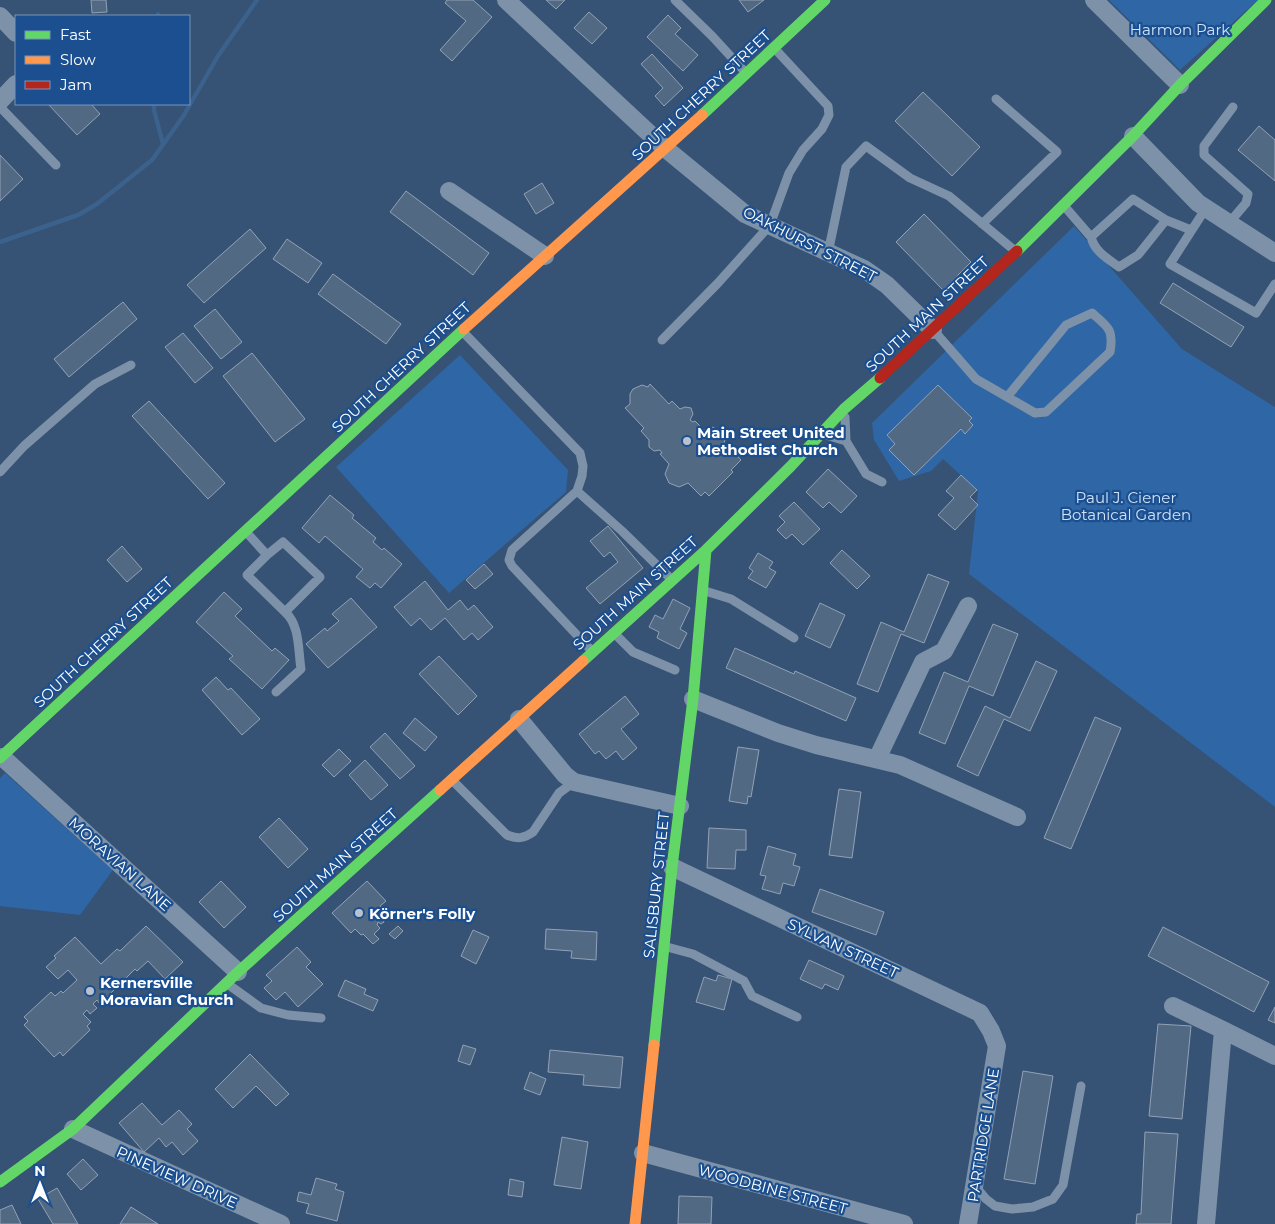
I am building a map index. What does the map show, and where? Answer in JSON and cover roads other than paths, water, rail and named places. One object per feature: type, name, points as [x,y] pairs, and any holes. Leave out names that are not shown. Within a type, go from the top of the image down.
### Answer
[{"type":"main road","name":"SOUTH CHERRY STREET","points":[[1,757],[462,331],[666,149],[825,0]]},
{"type":"main road","name":"SOUTH MAIN STREET","points":[[0,1182],[73,1130],[233,978],[706,550],[791,466],[844,409],[862,395],[1016,252],[1266,0]]},
{"type":"main road","name":"SALISBURY STREET","points":[[635,1224],[672,867],[693,699],[706,550]]},
{"type":"street","name":"OAKHURST STREET","points":[[506,0],[666,149],[745,214],[864,269],[887,285],[933,330]]},
{"type":"street","points":[[1094,0],[1180,86]]},
{"type":"street","points":[[0,16],[15,32]]},
{"type":"street","points":[[0,101],[15,85]]},
{"type":"street","points":[[1133,136],[1198,203],[1273,249]]},
{"type":"street","points":[[449,190],[545,256]]},
{"type":"street","points":[[877,759],[923,662],[944,651],[968,606]]},
{"type":"street","points":[[693,699],[778,733],[816,745],[900,766],[1017,817]]},
{"type":"street","points":[[519,719],[564,775],[574,782],[680,806]]},
{"type":"street","name":"MORAVIAN LANE","points":[[1,757],[233,978]]},
{"type":"street","name":"SYLVAN STREET","points":[[672,867],[980,1012],[997,1046]]},
{"type":"street","points":[[1174,1006],[1275,1056]]},
{"type":"street","points":[[1206,1224],[1223,1030]]},
{"type":"street","name":"PARTRIDGE LANE","points":[[968,1224],[997,1046]]},
{"type":"street","name":"PINEVIEW DRIVE","points":[[73,1130],[280,1224]]},
{"type":"street","name":"WOODBINE STREET","points":[[643,1153],[904,1224]]},
{"type":"lane","points":[[675,0],[747,73]]},
{"type":"lane","points":[[662,340],[718,283],[770,225],[789,173],[803,150],[822,129],[829,115],[828,106],[774,48]]},
{"type":"lane","points":[[982,224],[1057,152],[996,99]]},
{"type":"lane","points":[[0,107],[56,165]]},
{"type":"lane","points":[[1230,223],[1246,203],[1248,194],[1204,155],[1204,146],[1233,107]]},
{"type":"lane","points":[[828,253],[846,167],[866,146],[910,178],[949,196],[1016,252]]},
{"type":"lane","points":[[1091,237],[1133,199],[1166,220],[1191,230]]},
{"type":"lane","points":[[1062,204],[1091,237],[1093,245],[1120,267],[1138,254],[1166,220]]},
{"type":"lane","points":[[1206,208],[1170,264],[1256,313],[1275,284]]},
{"type":"lane","points":[[933,330],[976,379],[1035,414],[1046,412],[1110,352],[1112,340],[1110,328],[1092,313],[1066,325],[1007,397]]},
{"type":"lane","points":[[462,331],[580,453],[583,466],[577,491],[512,550],[508,560],[593,652]]},
{"type":"lane","points":[[0,472],[24,446],[95,384],[131,365]]},
{"type":"lane","points":[[844,409],[846,441],[866,474],[882,482]]},
{"type":"lane","points":[[821,433],[846,441]]},
{"type":"lane","points":[[577,491],[622,531],[672,580]]},
{"type":"lane","points":[[245,531],[267,555]]},
{"type":"lane","points":[[276,692],[301,669],[295,628],[291,617],[285,612],[247,575],[283,542],[320,577],[285,612]]},
{"type":"lane","points":[[702,590],[731,599],[794,638]]},
{"type":"lane","points":[[614,633],[633,652],[675,670]]},
{"type":"lane","points":[[452,780],[506,834],[514,838],[526,837],[532,832],[559,793],[574,782]]},
{"type":"lane","points":[[664,946],[693,954],[744,981],[752,996],[797,1018]]},
{"type":"lane","points":[[233,978],[243,997],[261,1008],[288,1015],[321,1018]]},
{"type":"lane","points":[[974,1185],[995,1206],[1012,1209],[1033,1207],[1053,1199],[1063,1184],[1081,1086]]},
{"type":"waterway","points":[[190,105],[218,56],[257,0]]},
{"type":"waterway","points":[[154,105],[163,144]]},
{"type":"waterway","points":[[0,242],[78,215],[97,204],[152,160],[190,105]]},
{"type":"place","name":"Main Street United Methodist Church","points":[[687,441]]},
{"type":"place","name":"Körner's Folly","points":[[359,913]]},
{"type":"place","name":"Kernersville Moravian Church","points":[[90,991]]},
{"type":"park label","name":"Harmon Park","points":[[1180,29]]},
{"type":"park label","name":"Paul J. Ciener Botanical Garden","points":[[1126,506]]}]
